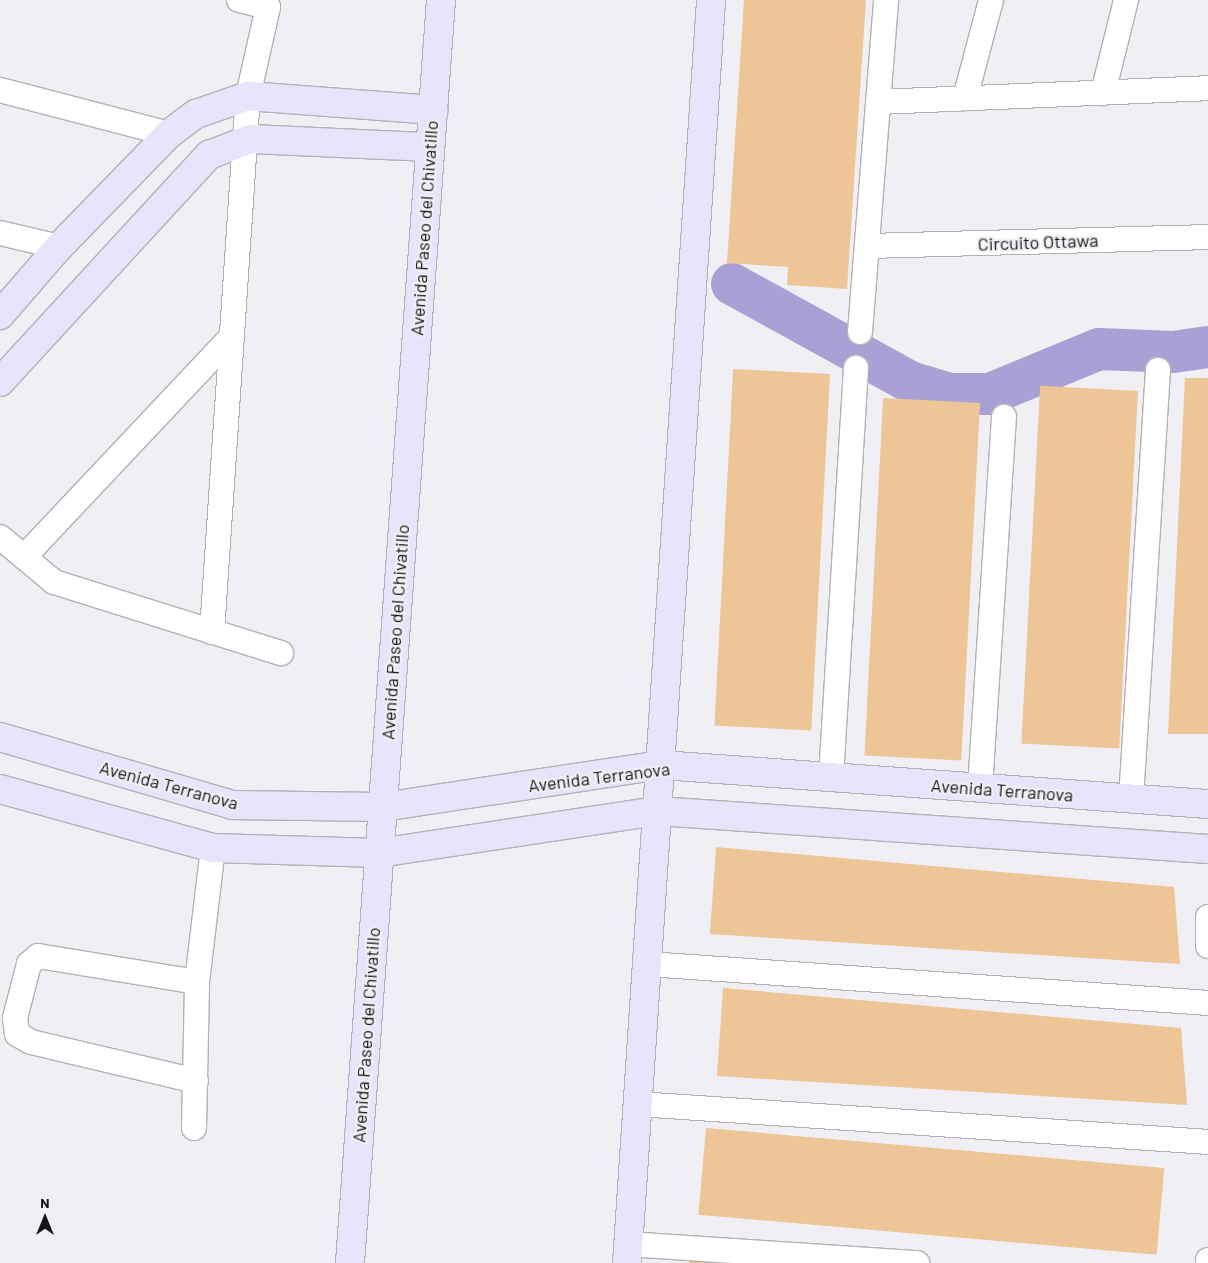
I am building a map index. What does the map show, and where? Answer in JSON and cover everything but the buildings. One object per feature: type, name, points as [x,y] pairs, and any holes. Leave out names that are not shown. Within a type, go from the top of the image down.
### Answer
[{"type":"street","points":[[212,632],[248,96],[268,4],[239,0]]},
{"type":"street","name":"Avenida Paseo del Chivatillo","points":[[350,1263],[441,0]]},
{"type":"street","points":[[712,0],[627,1254],[917,1263]]},
{"type":"street","points":[[860,332],[886,0]]},
{"type":"street","points":[[965,98],[991,0]]},
{"type":"street","points":[[1103,93],[1126,0]]},
{"type":"street","points":[[878,102],[1208,88]]},
{"type":"street","points":[[0,90],[169,134]]},
{"type":"street","points":[[0,315],[59,247],[169,134],[196,114],[248,96],[432,110]]},
{"type":"street","points":[[0,382],[209,155],[251,139],[430,147]]},
{"type":"street","points":[[0,234],[59,247]]},
{"type":"street","name":"Circuito Ottawa","points":[[867,246],[1208,237]]},
{"type":"street","points":[[24,557],[232,336]]},
{"type":"street","points":[[831,777],[856,368]]},
{"type":"street","points":[[1131,799],[1158,370]]},
{"type":"street","points":[[980,788],[1004,417]]},
{"type":"street","points":[[0,537],[54,582],[282,653]]},
{"type":"street","name":"Avenida Terranova","points":[[0,737],[232,805],[383,807],[661,766],[1208,804]]},
{"type":"street","points":[[0,789],[213,848],[379,853],[658,811],[1208,849]]},
{"type":"street","points":[[194,1128],[197,982],[213,848]]},
{"type":"street","points":[[1208,917],[1208,946]]},
{"type":"street","points":[[196,1081],[31,1042],[17,1034],[16,1018],[29,964],[38,956],[197,982]]},
{"type":"street","points":[[648,964],[1208,1002]]},
{"type":"street","points":[[638,1104],[1208,1142]]},
{"type":"waterway","points":[[732,284],[910,382],[950,394],[990,394],[1099,349],[1173,352],[1208,347]]}]
